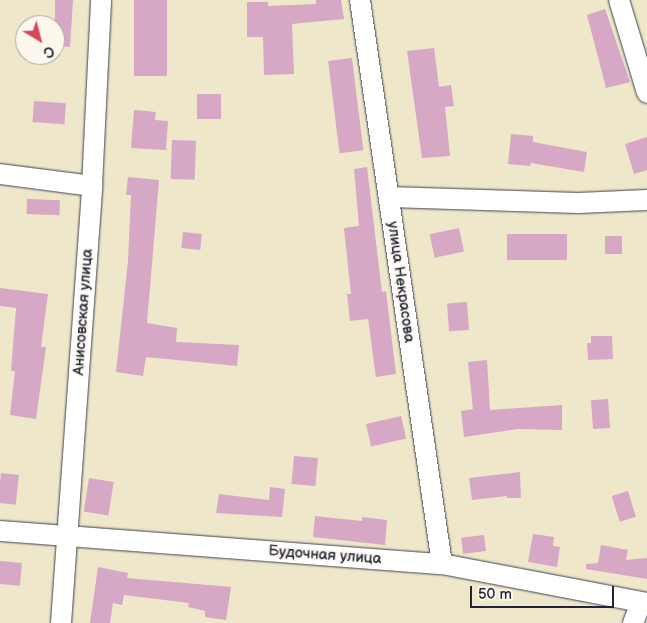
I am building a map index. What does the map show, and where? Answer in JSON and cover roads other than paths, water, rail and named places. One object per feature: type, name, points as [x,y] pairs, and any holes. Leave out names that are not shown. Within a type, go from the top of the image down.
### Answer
[{"type":"street","name":"Анисовская улица","points":[[61,623],[92,186],[101,0]]},
{"type":"street","name":"улица Некрасова","points":[[360,0],[442,564]]},
{"type":"street","points":[[619,0],[647,94]]},
{"type":"street","points":[[0,174],[92,186]]},
{"type":"street","points":[[389,197],[578,203],[647,200]]},
{"type":"street","name":"Будочная улица","points":[[0,531],[442,564],[644,603]]},
{"type":"street","points":[[633,623],[644,603]]}]
